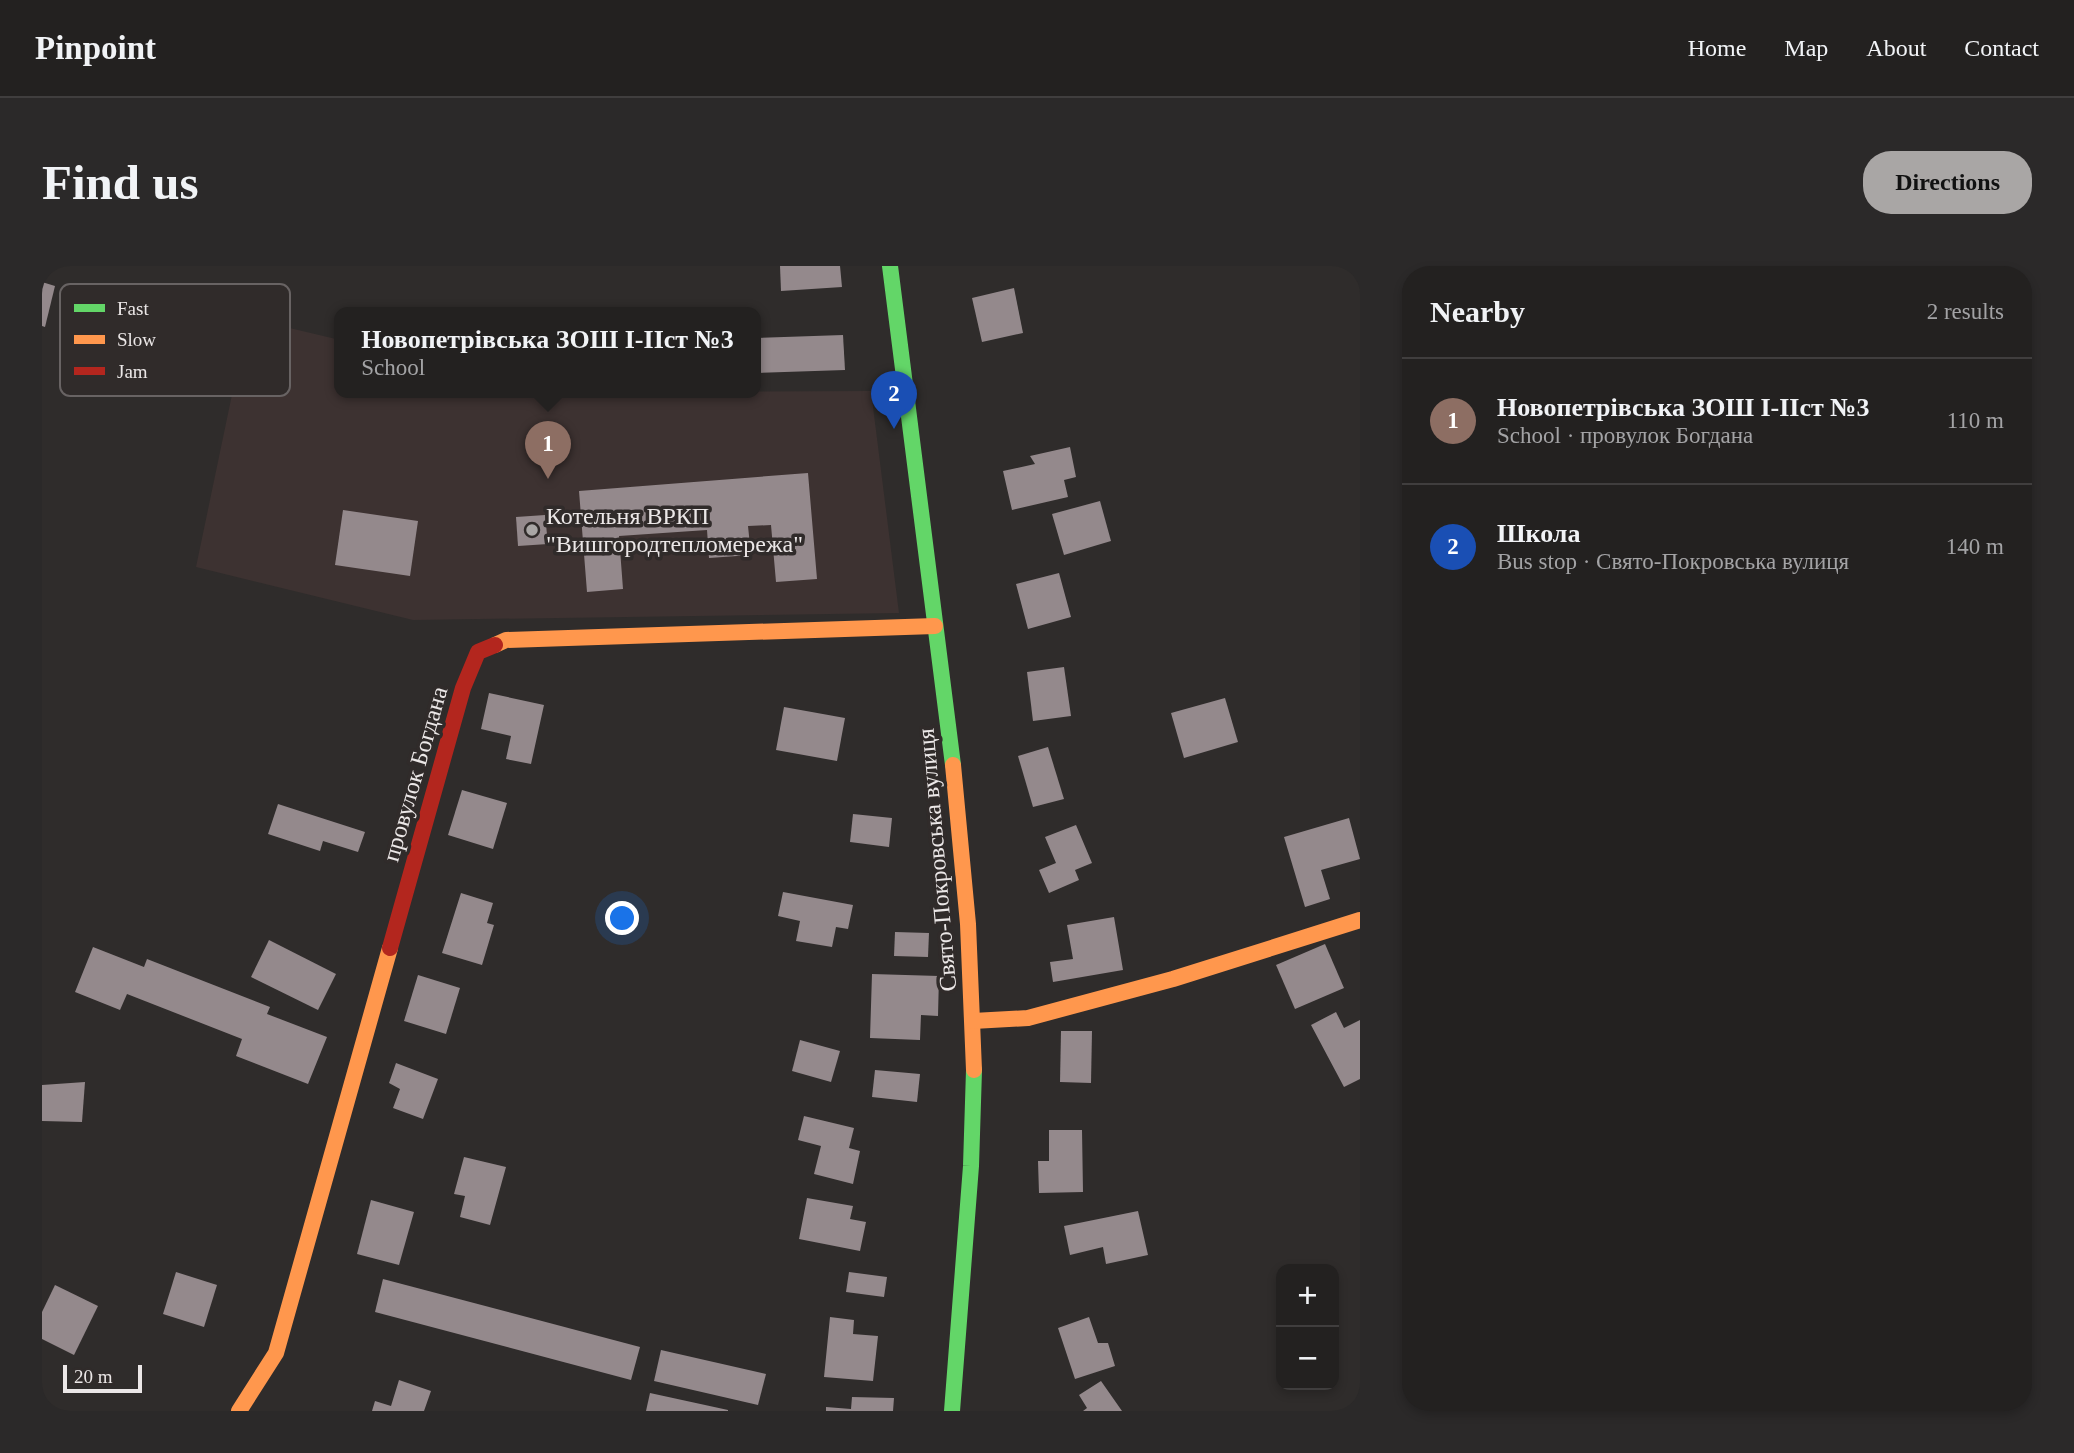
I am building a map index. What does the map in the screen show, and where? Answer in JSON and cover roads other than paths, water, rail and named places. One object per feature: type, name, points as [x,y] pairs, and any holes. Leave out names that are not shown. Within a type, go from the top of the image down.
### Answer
[{"type":"street","name":"Свято-Покровська вулиця","points":[[890,266],[962,822],[973,1021],[972,1118],[952,1411]]},
{"type":"street","name":"провулок Богдана","points":[[239,1411],[276,1353],[463,688],[478,652],[506,639],[935,626]]},
{"type":"street","points":[[973,1021],[1028,1018],[1173,979],[1360,920]]},
{"type":"place","name":"Школа","points":[[894,429]]},
{"type":"place","name":"Новопетрівська ЗОШ I-IIст №3","points":[[548,479]]},
{"type":"place","name":"Котельня ВРКП \"Вишгородтепломережа\"","points":[[532,530]]}]
